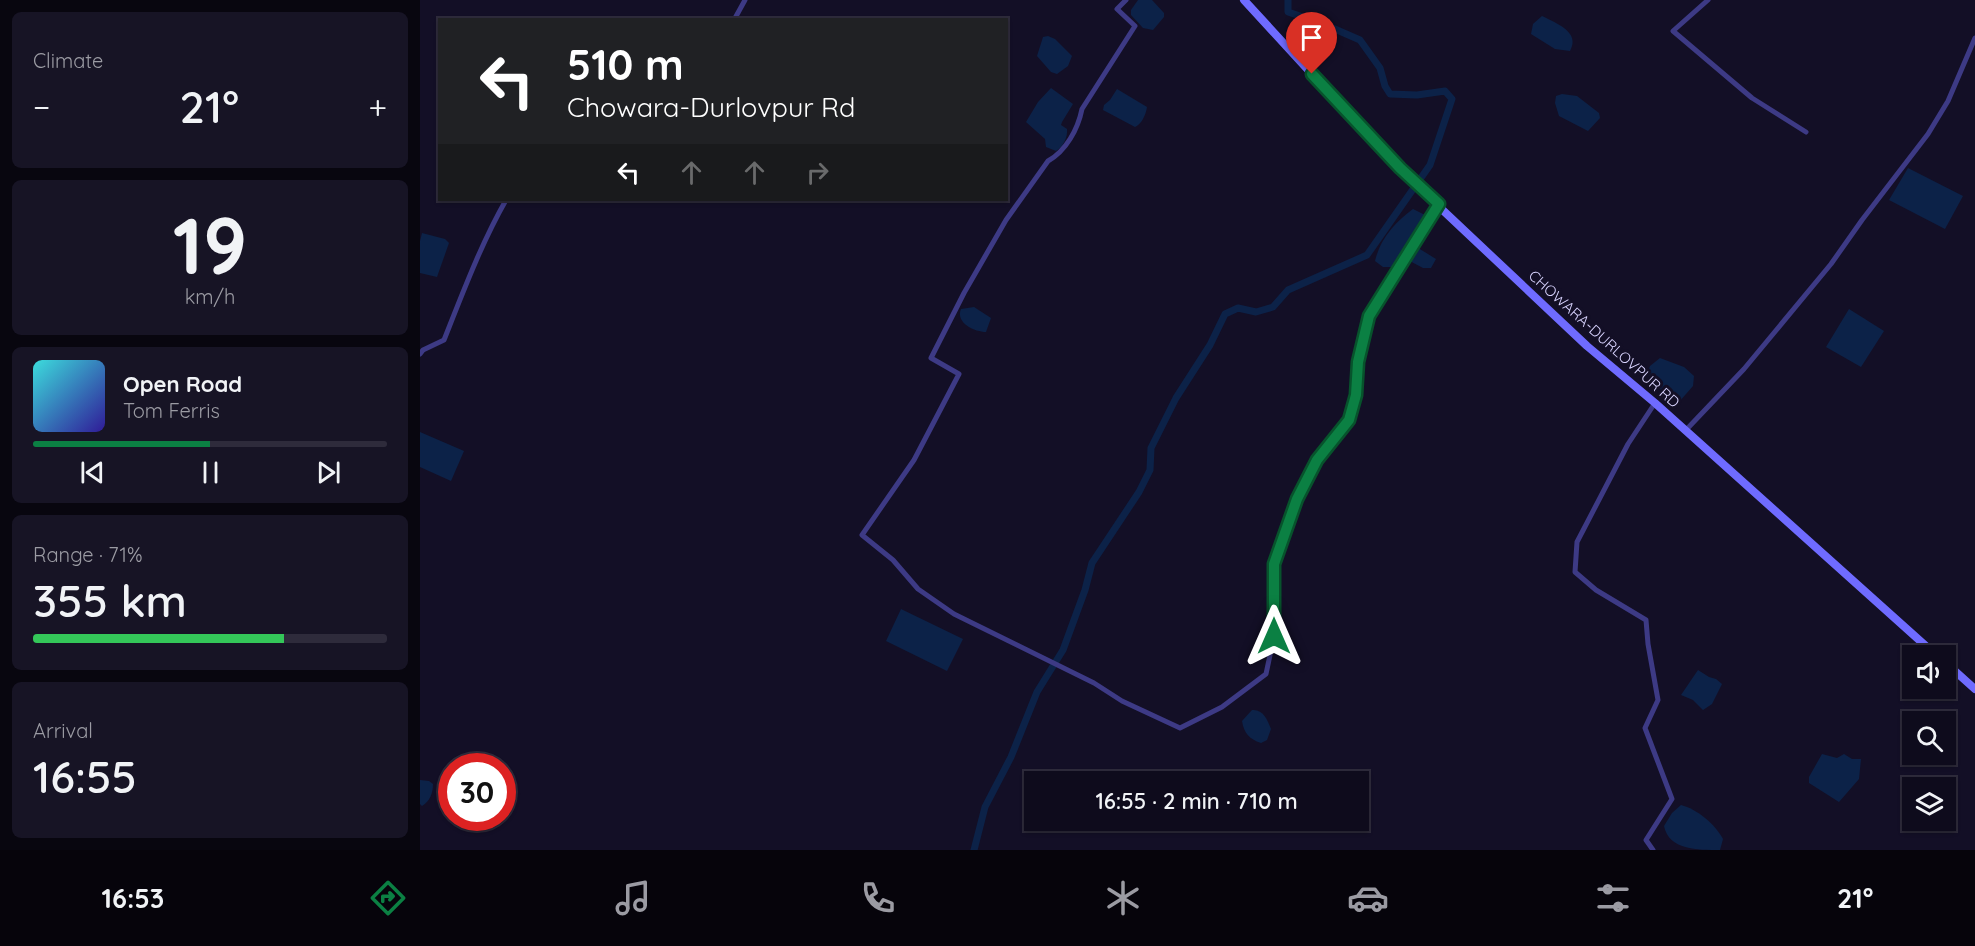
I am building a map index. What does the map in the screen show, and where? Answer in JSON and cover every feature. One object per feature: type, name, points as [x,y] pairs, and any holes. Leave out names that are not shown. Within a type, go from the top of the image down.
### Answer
[{"type":"street","points":[[736,18],[745,0]]},
{"type":"street","points":[[1126,0],[1117,9],[1135,26],[1082,109],[1079,124],[1058,156],[1048,161],[1006,219],[964,293],[931,358],[959,374],[914,460],[862,535],[893,560],[918,589],[954,614],[1094,683],[1122,701],[1180,728],[1222,707],[1266,674],[1274,636],[1274,564],[1297,499],[1317,460],[1349,420],[1356,395],[1358,362],[1369,316],[1439,204]]},
{"type":"street","name":"CHOWARA-DURLOVPUR RD","points":[[1244,0],[1409,177],[1587,346],[1685,430],[1925,645]]},
{"type":"street","points":[[1708,0],[1673,31],[1752,98],[1806,132]]},
{"type":"street","points":[[1685,430],[1744,369],[1831,264],[1928,134],[1948,101],[1972,53],[1975,38]]},
{"type":"street","points":[[420,354],[423,350],[444,340],[475,262],[506,201]]},
{"type":"street","points":[[1653,850],[1646,840],[1672,799],[1645,728],[1658,700],[1646,620],[1596,590],[1575,572],[1577,542],[1628,444],[1655,404]]},
{"type":"street","points":[[1956,672],[1975,689]]},
{"type":"water","points":[[1138,0],[1152,0],[1164,13],[1164,17],[1153,30],[1143,28],[1131,15],[1131,10]]},
{"type":"water","points":[[1542,16],[1570,33],[1573,44],[1570,51],[1555,49],[1531,34],[1533,24]]},
{"type":"water","points":[[1048,36],[1055,39],[1072,56],[1068,66],[1057,74],[1051,72],[1037,56],[1043,37]]},
{"type":"water","points":[[1051,88],[1073,104],[1061,125],[1067,129],[1066,138],[1056,151],[1046,147],[1045,139],[1026,122],[1038,102]]},
{"type":"water","points":[[1117,89],[1147,107],[1140,124],[1135,127],[1103,110],[1104,105]]},
{"type":"water","points":[[1562,94],[1577,96],[1599,113],[1600,118],[1588,131],[1559,116],[1555,103],[1556,96]]},
{"type":"water","points":[[1908,168],[1963,196],[1945,229],[1889,200]]},
{"type":"water","points":[[1413,209],[1425,215],[1426,219],[1393,267],[1383,267],[1375,261],[1384,238],[1394,225]]},
{"type":"water","points":[[422,233],[445,239],[449,243],[437,277],[420,273]]},
{"type":"water","points":[[1415,246],[1436,259],[1431,268],[1423,268],[1406,259]]},
{"type":"water","points":[[974,307],[991,318],[986,332],[967,326],[961,318],[961,309]]},
{"type":"water","points":[[1849,309],[1884,331],[1861,367],[1826,347]]},
{"type":"water","points":[[1660,358],[1684,367],[1694,376],[1693,386],[1679,402],[1645,379],[1650,366]]},
{"type":"water","points":[[420,432],[464,451],[451,481],[420,467]]},
{"type":"water","points":[[901,609],[963,639],[947,671],[886,641]]},
{"type":"water","points":[[1698,670],[1722,684],[1712,704],[1703,710],[1693,700],[1681,695]]},
{"type":"water","points":[[1252,710],[1262,713],[1271,729],[1267,740],[1261,743],[1248,735],[1243,725],[1242,721]]},
{"type":"water","points":[[1822,754],[1837,758],[1844,754],[1852,759],[1861,759],[1859,779],[1839,802],[1809,783],[1809,777]]},
{"type":"water","points":[[420,780],[433,784],[427,802],[422,806],[420,804]]},
{"type":"water","points":[[1681,805],[1705,818],[1715,828],[1723,839],[1720,850],[1693,849],[1672,840],[1664,826],[1672,813]]},
{"type":"waterway","points":[[974,850],[985,807],[1011,757],[1037,692],[1063,650],[1085,590],[1092,563],[1139,492],[1150,470],[1151,448],[1176,398],[1210,345],[1225,314],[1238,308],[1256,312],[1273,307],[1288,290],[1367,255],[1430,165],[1452,99],[1445,91],[1417,95],[1390,94],[1380,68],[1360,40],[1288,12],[1288,0]]},
{"type":"route","points":[[1274,636],[1274,564],[1297,499],[1317,460],[1349,420],[1356,395],[1358,362],[1369,316],[1439,204],[1400,168],[1312,74]]}]
